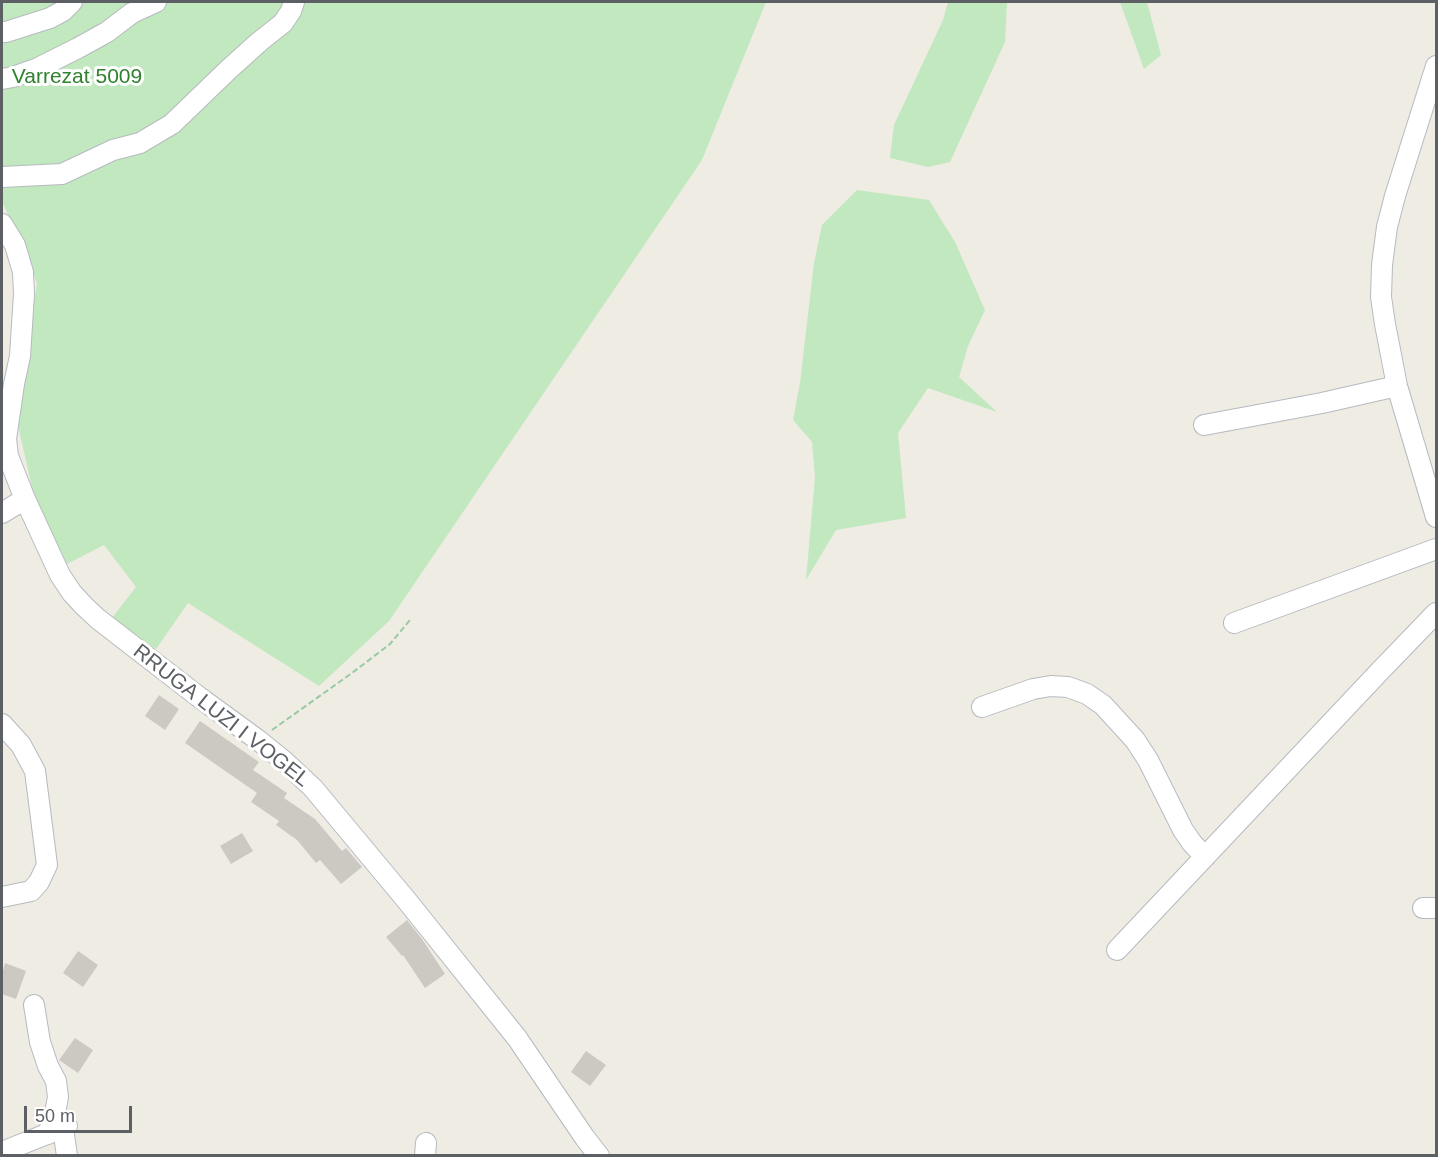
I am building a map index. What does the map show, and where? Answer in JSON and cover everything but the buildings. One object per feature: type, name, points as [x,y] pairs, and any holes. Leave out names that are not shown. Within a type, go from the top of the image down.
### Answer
[{"type":"street","points":[[2,32],[50,18],[72,2]]},
{"type":"street","points":[[2,79],[36,69],[78,48],[107,32],[132,13],[156,2]]},
{"type":"street","points":[[2,177],[62,174],[113,150],[140,143],[172,124],[258,42],[283,22],[294,2]]},
{"type":"street","points":[[1437,66],[1387,227],[1381,297],[1397,386],[1437,517]]},
{"type":"street","name":"RRUGA LUZI I VOGEL","points":[[2,224],[15,245],[23,272],[24,294],[20,356],[6,418],[8,456],[60,575],[72,593],[98,619],[258,740],[313,788],[517,1038],[599,1155]]},
{"type":"street","points":[[1204,425],[1322,403],[1397,386]]},
{"type":"street","points":[[2,513],[26,499]]},
{"type":"street","points":[[1234,623],[1437,549]]},
{"type":"street","points":[[1117,950],[1437,613]]},
{"type":"street","points":[[982,707],[1033,689],[1051,686],[1068,687],[1095,699],[1135,740],[1148,760],[1183,830],[1205,856]]},
{"type":"street","points":[[2,724],[21,746],[35,771],[47,866],[32,891],[2,897]]},
{"type":"street","points":[[34,1005],[40,1042],[56,1081],[58,1097],[55,1113],[67,1155]]},
{"type":"street","points":[[2,1153],[59,1129]]},
{"type":"path","points":[[258,740],[390,644],[410,620]]},
{"type":"green space","name":"Varrezat 5009","points":[[2,2],[291,2],[283,13],[170,120],[78,162],[2,173]]},
{"type":"green space","points":[[293,2],[766,2],[702,160],[389,621],[319,686],[188,603],[156,649],[112,618],[136,587],[104,545],[67,564],[34,496],[16,417],[37,283],[2,201],[2,186],[68,181],[137,151]]},
{"type":"green space","points":[[948,2],[1007,2],[1005,42],[950,162],[928,167],[890,158],[894,125],[943,20]]},
{"type":"green space","points":[[1120,2],[1147,2],[1161,55],[1144,69]]},
{"type":"green space","points":[[857,190],[929,200],[955,242],[985,310],[968,346],[959,377],[997,412],[928,388],[898,433],[906,518],[836,530],[806,580],[815,477],[812,442],[793,420],[800,383],[814,263],[822,225]]}]
